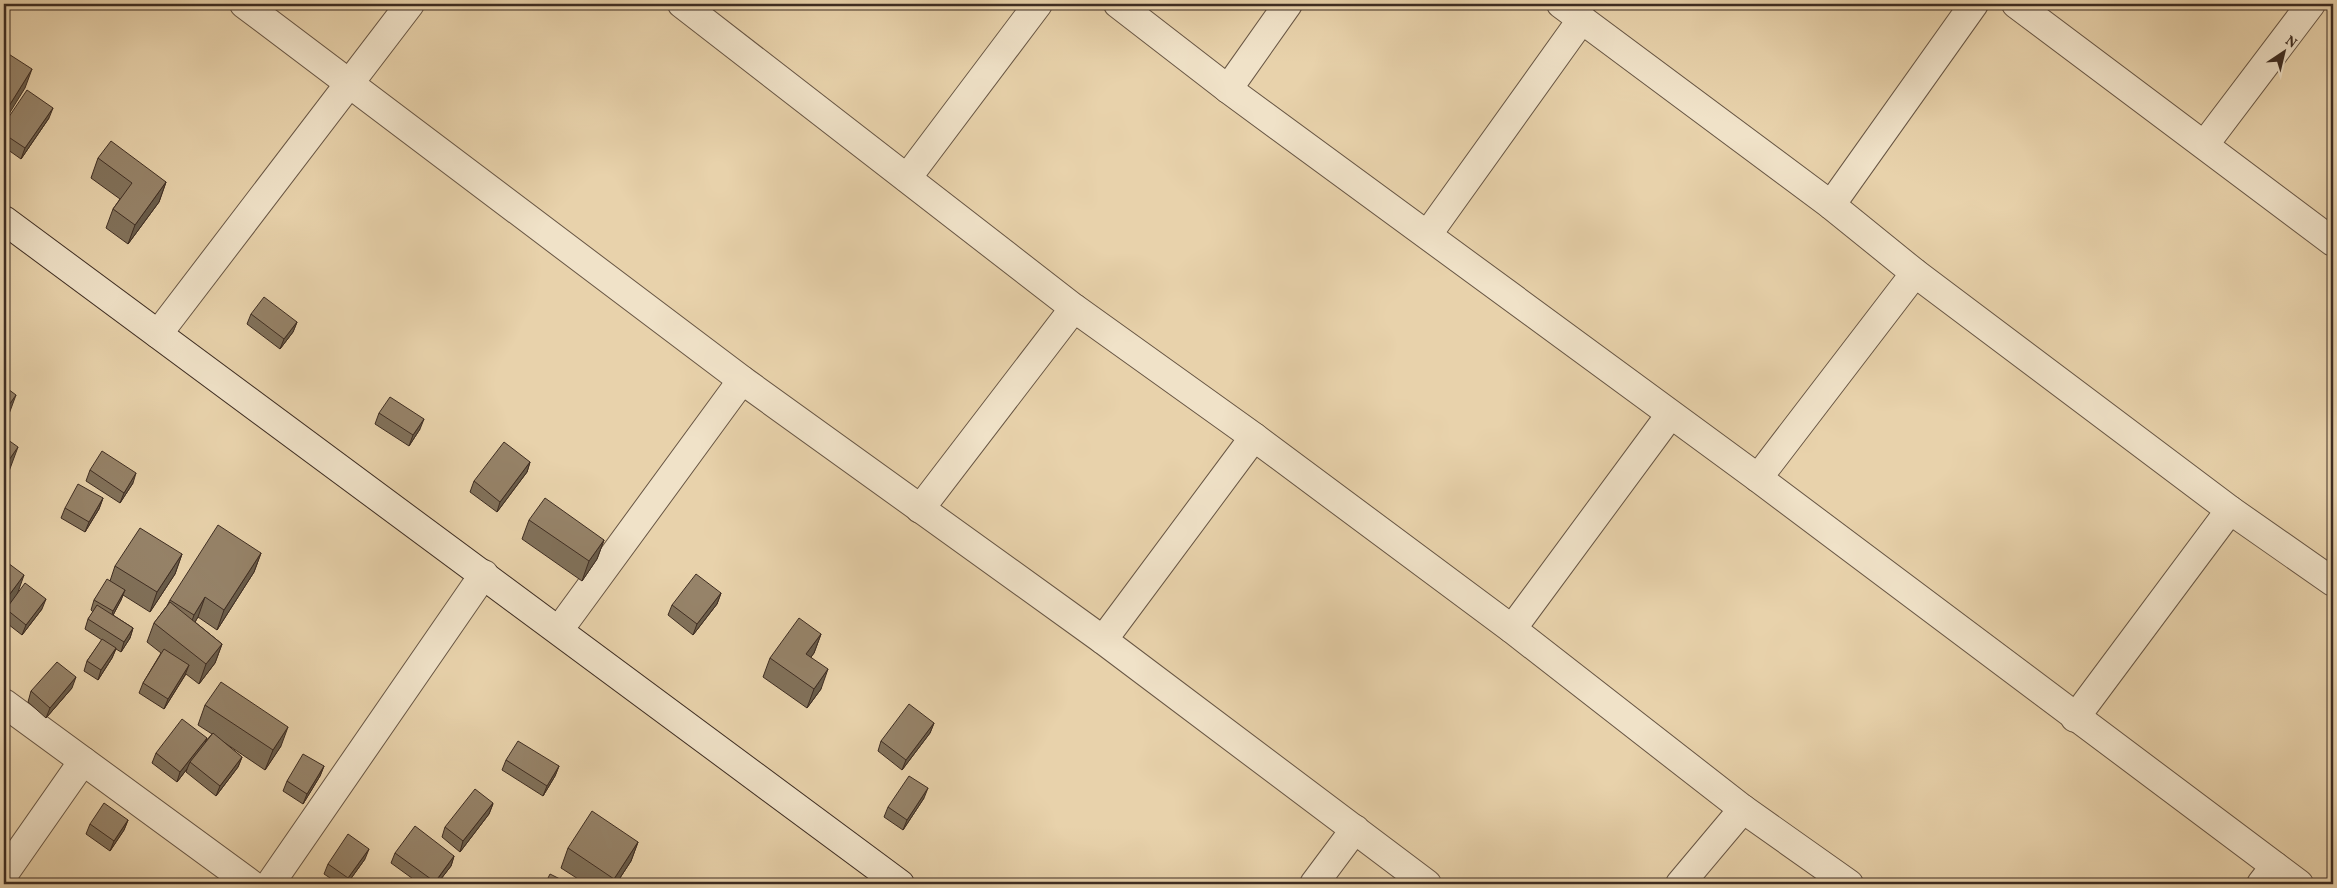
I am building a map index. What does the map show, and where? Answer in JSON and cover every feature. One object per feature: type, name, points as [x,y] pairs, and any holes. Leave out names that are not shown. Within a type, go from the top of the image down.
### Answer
[{"type":"street","points":[[244,4],[742,380],[1103,640],[1427,884]]},
{"type":"street","points":[[158,334],[410,4]]},
{"type":"street","points":[[682,4],[1074,308],[1254,437],[1512,629],[1743,809],[1849,884]]},
{"type":"street","points":[[907,178],[1038,4]]},
{"type":"street","points":[[1118,4],[1228,90],[1428,234],[1670,415],[1758,478],[2075,718],[2268,875],[2299,884]]},
{"type":"street","points":[[1228,90],[1288,4]]},
{"type":"street","points":[[1831,205],[1974,4]]},
{"type":"street","points":[[2016,4],[2205,144],[2333,242]]},
{"type":"street","points":[[2205,144],[2311,4]]},
{"type":"street","points":[[1428,234],[1572,11],[1831,205],[1915,273],[2230,510],[2333,582]]},
{"type":"street","points":[[4,220],[560,630],[900,884]]},
{"type":"street","points":[[1758,478],[1915,273]]},
{"type":"street","points":[[920,509],[1074,308]]},
{"type":"street","points":[[560,630],[742,380]]},
{"type":"street","points":[[1512,629],[1670,415]]},
{"type":"street","points":[[1103,640],[1254,437]]},
{"type":"street","points":[[2075,718],[2230,510]]},
{"type":"street","points":[[270,884],[484,574]]},
{"type":"street","points":[[4,703],[251,884]]},
{"type":"street","points":[[4,874],[83,761]]},
{"type":"street","points":[[1680,884],[1743,809]]},
{"type":"street","points":[[1314,884],[1355,829]]},
{"type":"building","points":[[4,51],[32,69],[4,114]]},
{"type":"building","points":[[27,90],[53,108],[25,148],[4,134],[4,124]]},
{"type":"building","points":[[111,141],[166,182],[135,225],[113,209],[132,183],[98,158]]},
{"type":"building","points":[[264,297],[297,322],[284,339],[251,314]]},
{"type":"building","points":[[4,386],[16,395],[4,412]]},
{"type":"building","points":[[390,397],[424,419],[413,435],[379,413]]},
{"type":"building","points":[[4,437],[18,447],[4,467]]},
{"type":"building","points":[[504,442],[530,462],[500,502],[474,481]]},
{"type":"building","points":[[102,451],[136,473],[124,493],[90,470]]},
{"type":"building","points":[[78,484],[103,498],[89,522],[65,508]]},
{"type":"building","points":[[545,498],[604,540],[589,561],[529,520]]},
{"type":"building","points":[[218,525],[261,553],[224,610],[205,597],[194,615],[170,600]]},
{"type":"building","points":[[140,528],[182,554],[157,592],[115,566]]},
{"type":"building","points":[[4,560],[24,575],[4,602]]},
{"type":"building","points":[[696,574],[721,593],[697,624],[672,605]]},
{"type":"building","points":[[107,579],[125,590],[113,611],[94,600]]},
{"type":"building","points":[[25,583],[46,599],[26,625],[6,609]]},
{"type":"building","points":[[170,602],[222,644],[206,664],[154,623]]},
{"type":"building","points":[[97,605],[133,628],[124,642],[88,619]]},
{"type":"building","points":[[799,618],[821,634],[806,654],[828,669],[814,689],[770,658]]},
{"type":"building","points":[[102,639],[116,648],[101,670],[87,661]]},
{"type":"building","points":[[164,649],[189,665],[168,699],[143,683]]},
{"type":"building","points":[[57,662],[76,677],[50,708],[31,691]]},
{"type":"building","points":[[221,682],[288,727],[273,750],[205,705]]},
{"type":"building","points":[[909,704],[934,723],[906,760],[881,741]]},
{"type":"building","points":[[182,719],[207,738],[180,772],[156,753]]},
{"type":"building","points":[[213,733],[242,757],[220,786],[190,762]]},
{"type":"building","points":[[518,741],[559,766],[547,786],[506,760]]},
{"type":"building","points":[[303,754],[324,766],[307,794],[287,781]]},
{"type":"building","points":[[909,776],[928,788],[907,820],[888,807]]},
{"type":"building","points":[[475,789],[493,803],[463,841],[445,827]]},
{"type":"building","points":[[104,803],[128,820],[114,841],[90,824]]},
{"type":"building","points":[[592,811],[638,842],[614,879],[568,848]]},
{"type":"building","points":[[415,826],[454,856],[435,882],[395,853]]},
{"type":"building","points":[[348,834],[369,849],[348,878],[328,864]]},
{"type":"building","points":[[550,874],[568,883],[568,884],[545,884]]}]
